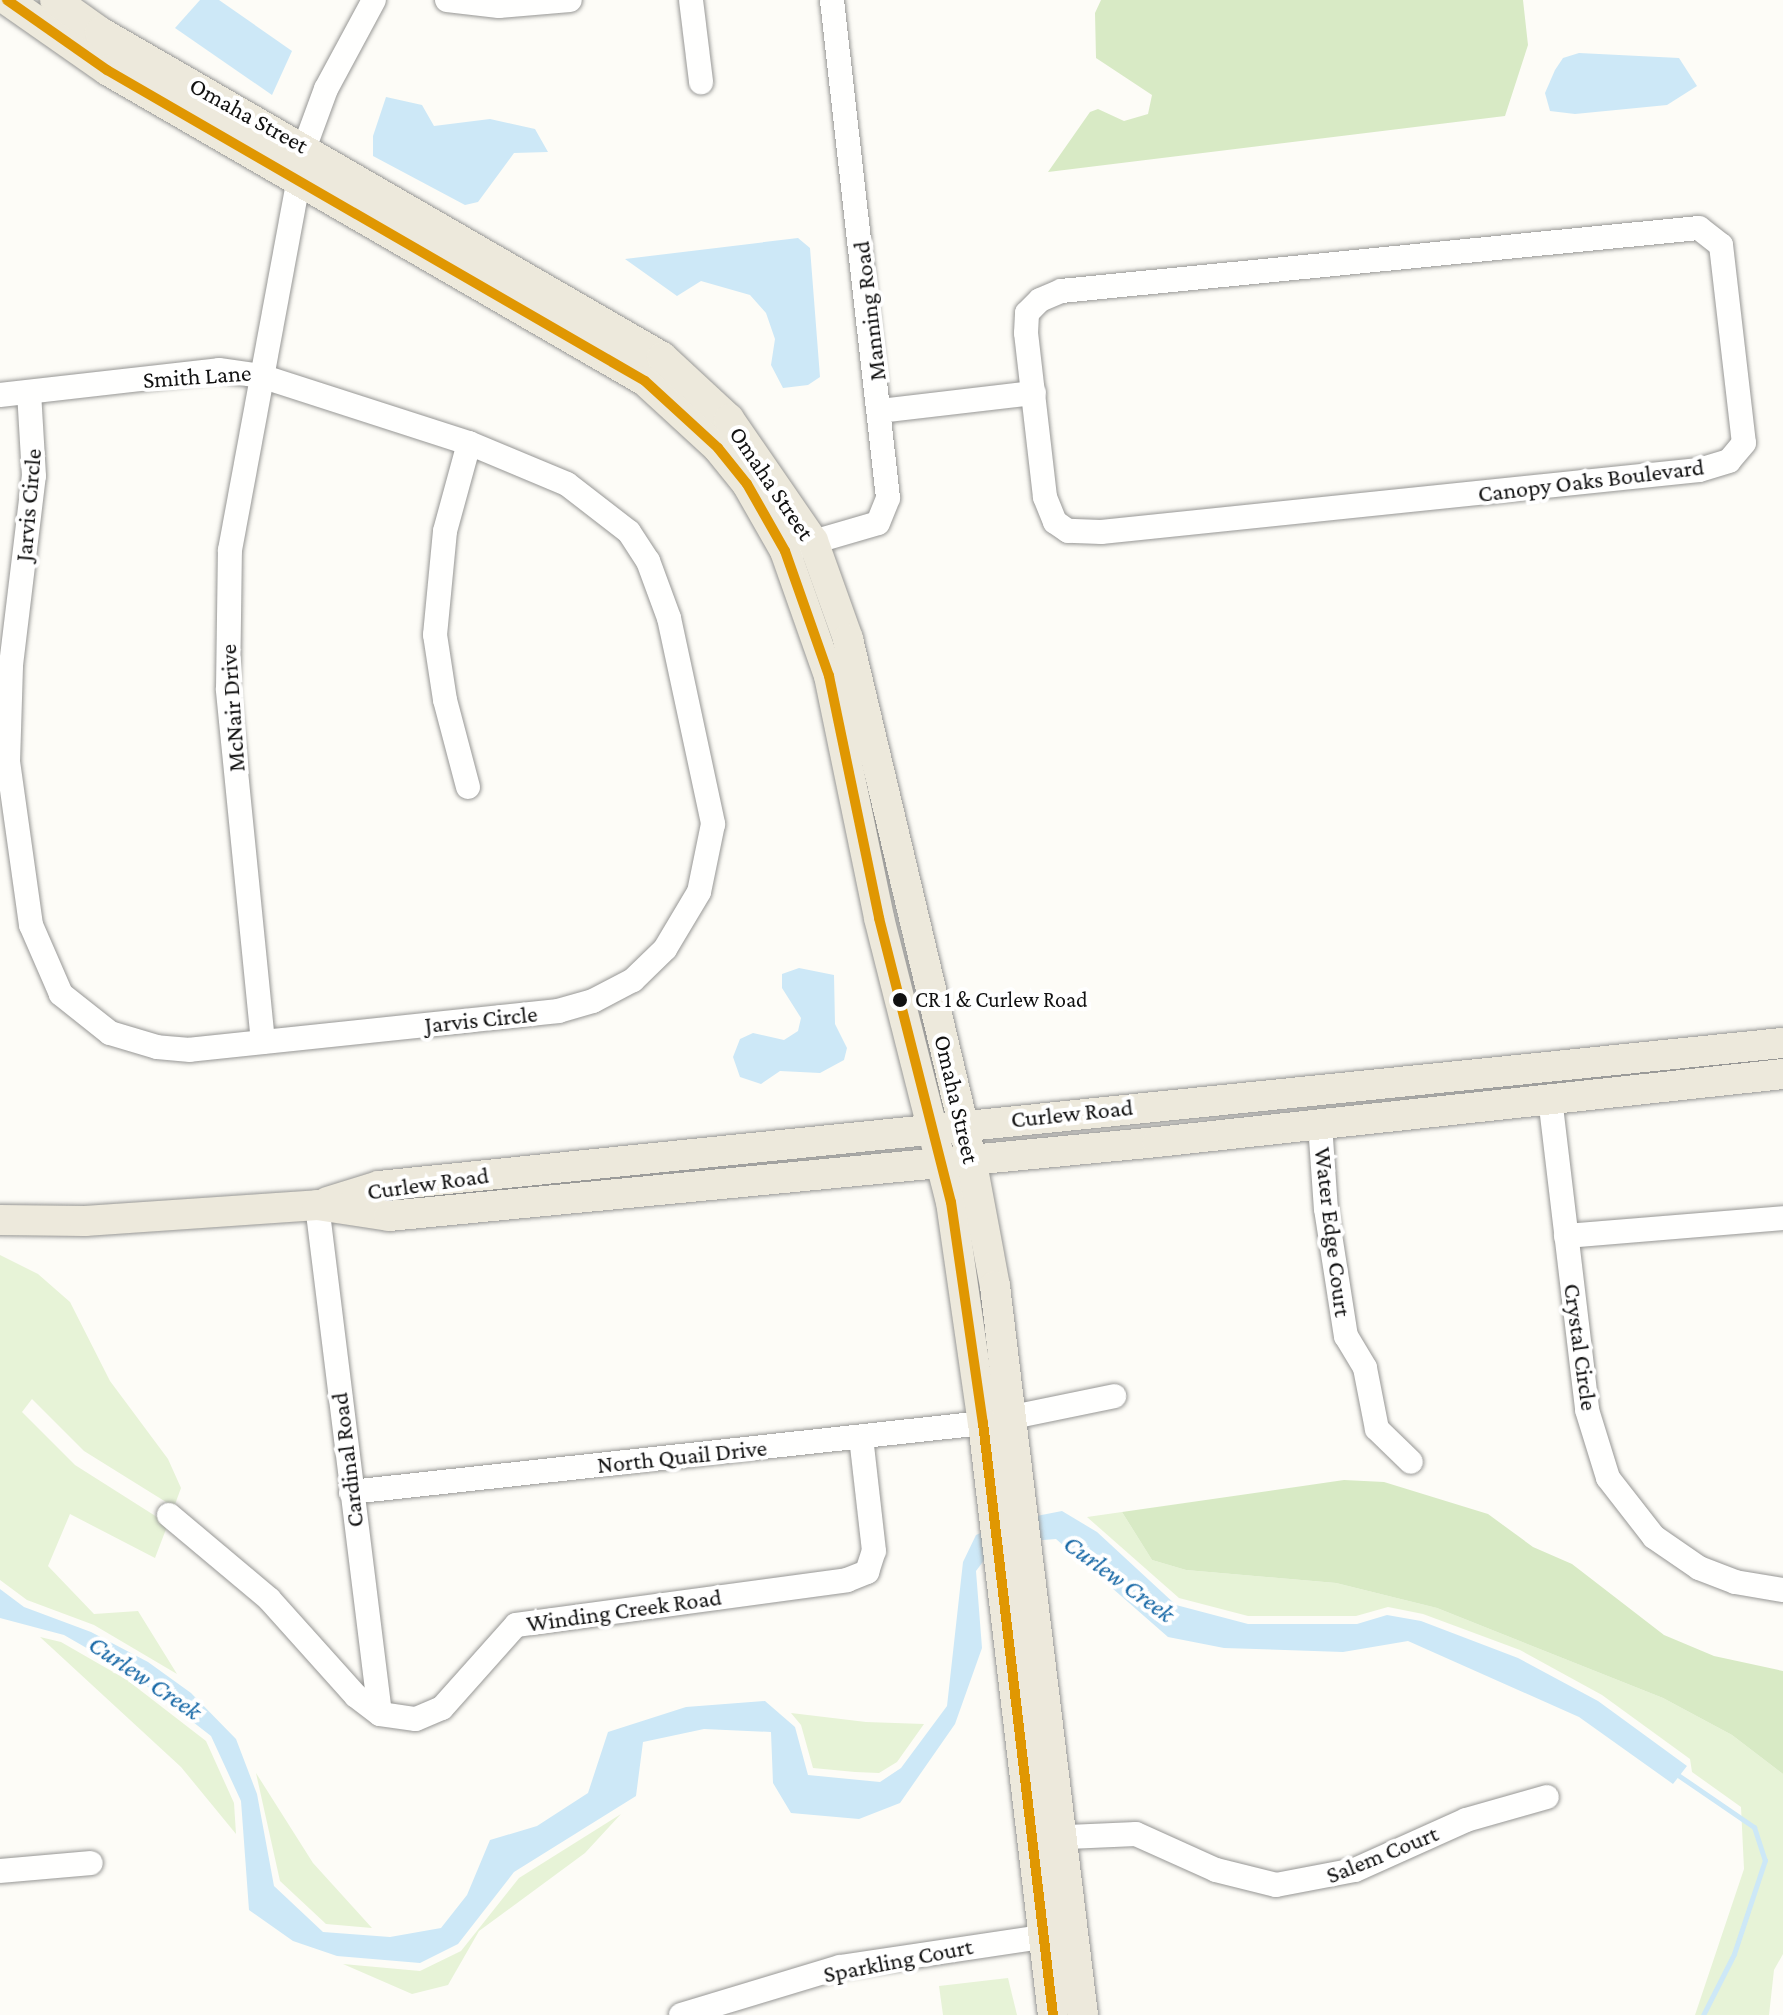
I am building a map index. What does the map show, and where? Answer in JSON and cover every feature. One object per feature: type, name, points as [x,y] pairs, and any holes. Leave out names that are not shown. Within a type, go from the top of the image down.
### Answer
[{"type":"main road","name":"Omaha Street","points":[[7,0],[103,68],[645,381],[718,448],[747,484],[785,551],[814,623],[851,775],[879,918],[946,1139],[1005,1359],[1033,1603],[1045,1838]]},
{"type":"main road","name":"Omaha Street","points":[[55,0],[100,32],[305,146],[662,357],[729,419],[813,541],[848,639],[946,1139],[951,1202],[983,1423],[1005,1622],[1045,1838]]},
{"type":"main road","name":"Curlew Road","points":[[317,1205],[389,1216],[582,1196],[1236,1095],[1783,1043]]},
{"type":"main road","points":[[1550,1098],[1578,1081],[1701,1065],[1727,1049]]},
{"type":"main road","name":"Curlew Road","points":[[0,1220],[99,1221],[317,1205],[379,1186],[946,1139],[1006,1157],[1783,1074]]},
{"type":"main road","points":[[1266,1130],[1286,1114],[1399,1098],[1422,1078]]},
{"type":"main road","points":[[1005,1359],[1015,1319],[993,1194],[1006,1157]]},
{"type":"main road","points":[[1045,1838],[1057,1934],[1053,2015]]},
{"type":"main road","points":[[1057,1934],[1083,2015]]},
{"type":"street","name":"Smith Lane","points":[[0,395],[219,370],[261,376],[305,146],[326,89],[374,0]]},
{"type":"street","points":[[447,0],[499,6],[570,0]]},
{"type":"street","points":[[691,0],[701,82]]},
{"type":"street","name":"Manning Road","points":[[785,551],[878,523],[888,498],[832,0]]},
{"type":"street","name":"Canopy Oaks Boulevard","points":[[1699,228],[1721,245],[1744,443],[1729,461],[1699,470],[1068,531],[1055,522],[1045,497],[1034,393],[1027,313],[1040,300],[1061,291],[1699,228]]},
{"type":"street","name":"Jarvis Circle","points":[[29,393],[34,476],[11,665],[8,762],[36,945],[61,994],[110,1033],[157,1047],[190,1050],[559,1011],[593,1001],[633,980],[665,949],[699,892],[713,824],[669,618],[648,561],[629,532],[567,484],[469,443],[261,376]]},
{"type":"street","name":"McNair Drive","points":[[261,376],[230,550],[227,643],[263,1042]]},
{"type":"street","points":[[880,411],[1034,393]]},
{"type":"street","points":[[468,787],[445,700],[435,635],[445,531],[469,443]]},
{"type":"street","name":"Crystal Circle","points":[[1550,1098],[1587,1410],[1617,1494],[1654,1537],[1699,1568],[1735,1582],[1783,1590]]},
{"type":"street","name":"Water Edge Court","points":[[1320,1124],[1326,1209],[1346,1336],[1365,1368],[1377,1429],[1411,1462]]},
{"type":"street","name":"Cardinal Road","points":[[317,1205],[380,1714]]},
{"type":"street","points":[[1566,1236],[1783,1218]]},
{"type":"street","name":"North Quail Drive","points":[[351,1492],[983,1423],[1114,1396]]},
{"type":"street","name":"Winding Creek Road","points":[[380,1714],[416,1719],[442,1708],[516,1625],[536,1618],[847,1580],[867,1572],[874,1551],[861,1437]]},
{"type":"street","points":[[169,1515],[244,1575],[356,1696],[380,1714]]},
{"type":"street","name":"Salem Court","points":[[1045,1838],[1136,1834],[1216,1870],[1276,1885],[1355,1870],[1466,1820],[1547,1797]]},
{"type":"street","points":[[0,1871],[91,1863]]},
{"type":"street","name":"Sparkling Court","points":[[681,2015],[840,1967],[1057,1934]]},
{"type":"green space","points":[[1101,0],[1523,0],[1528,45],[1505,116],[1048,172],[1090,112],[1098,109],[1124,121],[1148,114],[1152,95],[1096,58],[1095,13]]},
{"type":"green space","points":[[0,1255],[38,1274],[70,1302],[110,1381],[168,1459],[181,1488],[174,1507],[84,1451],[32,1399],[22,1412],[75,1465],[168,1524],[155,1558],[70,1514],[48,1566],[94,1614],[138,1611],[177,1674],[94,1625],[27,1600],[0,1580]]},
{"type":"green space","points":[[1344,1480],[1384,1482],[1488,1514],[1533,1547],[1572,1564],[1664,1635],[1714,1656],[1783,1671],[1783,1774],[1732,1735],[1663,1698],[1437,1608],[1336,1583],[1186,1570],[1152,1560],[1122,1512]]},
{"type":"green space","points":[[1122,1512],[1152,1560],[1186,1570],[1336,1583],[1437,1608],[1663,1698],[1732,1735],[1783,1774],[1783,1954],[1774,1970],[1769,2015],[1695,2015],[1744,1869],[1741,1807],[1692,1772],[1690,1759],[1602,1695],[1520,1650],[1423,1614],[1388,1607],[1356,1616],[1248,1616],[1179,1598],[1087,1517]]},
{"type":"green space","points":[[40,1637],[61,1642],[127,1680],[206,1741],[234,1803],[236,1834],[181,1767]]},
{"type":"green space","points":[[791,1713],[866,1722],[924,1724],[897,1762],[879,1773],[855,1772],[813,1768],[801,1725]]},
{"type":"green space","points":[[256,1773],[313,1863],[372,1928],[326,1924],[280,1881]]},
{"type":"green space","points":[[621,1814],[585,1853],[479,1931],[448,1985],[412,1994],[343,1964],[420,1971],[461,1951],[519,1878]]},
{"type":"green space","points":[[1008,1978],[1017,2015],[943,2015],[939,1986]]},
{"type":"water","points":[[200,0],[219,0],[292,51],[272,95],[175,28]]},
{"type":"water","points":[[1579,53],[1679,58],[1697,86],[1667,105],[1575,114],[1550,111],[1545,93],[1555,70],[1563,58]]},
{"type":"water","points":[[386,97],[422,105],[434,126],[490,119],[535,129],[548,152],[514,153],[478,202],[465,205],[373,156],[373,136]]},
{"type":"water","points":[[798,238],[810,248],[820,377],[808,385],[783,388],[771,365],[775,339],[766,313],[750,295],[701,281],[677,296],[625,259]]},
{"type":"water","points":[[799,968],[834,975],[835,1024],[847,1048],[844,1060],[820,1073],[780,1071],[761,1084],[740,1077],[733,1057],[740,1039],[753,1033],[784,1040],[798,1031],[801,1018],[782,988],[782,974]]},
{"type":"water","points":[[1062,1511],[1097,1532],[1176,1605],[1248,1624],[1357,1624],[1387,1615],[1421,1621],[1518,1658],[1598,1701],[1687,1766],[1673,1784],[1579,1717],[1408,1641],[1343,1652],[1224,1648],[1168,1637],[1056,1539],[1017,1542],[988,1555],[976,1571],[982,1648],[955,1724],[900,1803],[859,1819],[791,1813],[773,1783],[771,1732],[704,1729],[643,1742],[636,1796],[514,1872],[458,1944],[420,1963],[337,1956],[293,1941],[249,1910],[241,1801],[211,1736],[130,1673],[64,1635],[0,1618],[0,1589],[24,1607],[91,1632],[148,1662],[191,1693],[236,1739],[257,1794],[274,1886],[323,1932],[390,1937],[441,1928],[467,1895],[490,1840],[537,1826],[588,1793],[608,1732],[686,1707],[765,1701],[795,1727],[808,1775],[880,1782],[901,1768],[947,1706],[963,1562],[976,1535],[1005,1522]]},
{"type":"waterway","name":"Curlew Creek","points":[[1675,1773],[1754,1827],[1765,1860],[1734,1954],[1703,2015]]},
{"type":"transit line","points":[[7,0],[107,70],[645,381],[718,448],[747,484],[785,551],[829,676],[879,918],[951,1202],[983,1423],[1053,2015]]},
{"type":"place","name":"CR 1 & Curlew Road","points":[[900,1000]]}]
